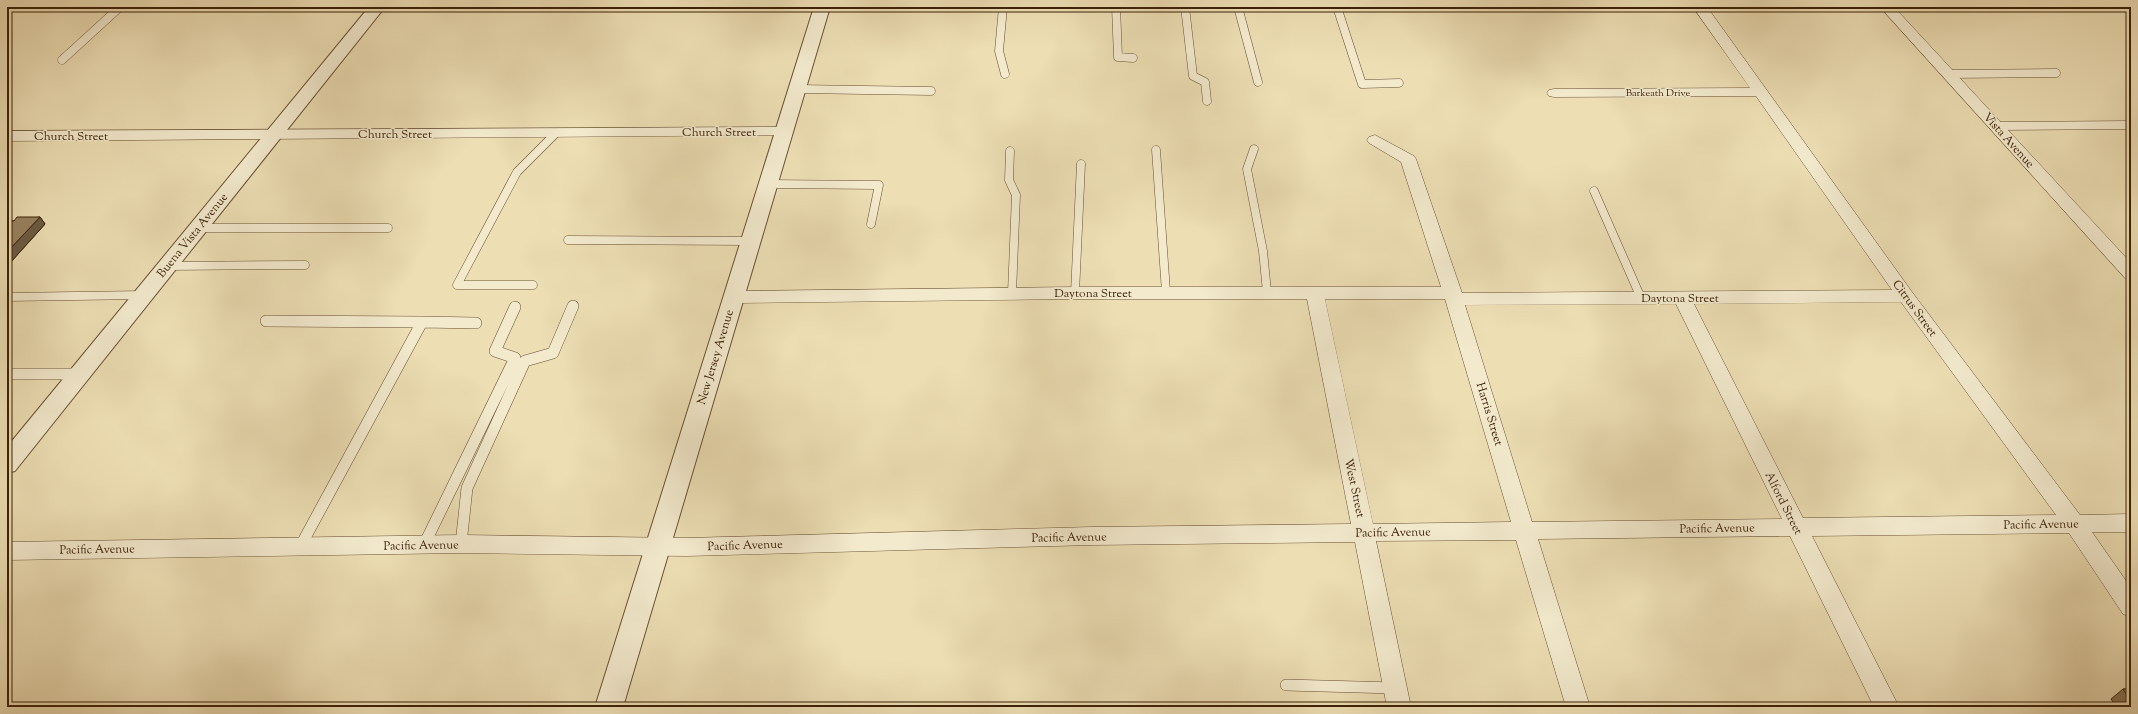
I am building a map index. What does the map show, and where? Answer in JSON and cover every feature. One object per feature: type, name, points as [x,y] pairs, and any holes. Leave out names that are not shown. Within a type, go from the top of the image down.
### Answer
[{"type":"street","name":"Buena Vista Avenue","points":[[7,464],[377,7]]},
{"type":"street","name":"New Jersey Avenue","points":[[609,707],[822,7]]},
{"type":"street","name":"Citrus Street","points":[[1700,7],[1906,296],[2074,523],[2131,607]]},
{"type":"street","name":"Vista Avenue","points":[[1887,7],[2131,274]]},
{"type":"street","name":"Barkeath Drive","points":[[1554,93],[1761,92]]},
{"type":"street","name":"Church Street","points":[[7,136],[784,132]]},
{"type":"street","name":"Harris Street","points":[[1375,140],[1408,159],[1453,296],[1526,531],[1578,707]]},
{"type":"street","name":"Daytona Street","points":[[734,297],[1166,292],[1315,292],[1453,296],[1641,298],[1906,296]]},
{"type":"street","name":"West Street","points":[[1315,292],[1397,697]]},
{"type":"street","name":"Alford Street","points":[[1682,298],[1887,707]]},
{"type":"street","name":"Pacific Avenue","points":[[7,550],[461,544],[657,547],[1092,536],[2131,523]]},
{"type":"lane","points":[[62,60],[120,7]]},
{"type":"lane","points":[[1004,7],[999,51],[1004,74]]},
{"type":"lane","points":[[1116,7],[1118,57],[1133,58]]},
{"type":"lane","points":[[1185,7],[1193,76],[1205,82],[1207,101]]},
{"type":"lane","points":[[1238,7],[1258,82]]},
{"type":"lane","points":[[1337,7],[1362,84],[1399,83]]},
{"type":"lane","points":[[1949,74],[2056,72]]},
{"type":"lane","points":[[797,89],[931,91]]},
{"type":"lane","points":[[1996,126],[2130,125]]},
{"type":"lane","points":[[533,285],[457,285],[517,172],[556,133]]},
{"type":"lane","points":[[1254,149],[1247,169],[1263,251],[1266,292]]},
{"type":"lane","points":[[1156,150],[1166,292]]},
{"type":"lane","points":[[1010,151],[1009,180],[1016,195],[1012,293]]},
{"type":"lane","points":[[1075,293],[1081,164]]},
{"type":"lane","points":[[768,184],[879,185],[871,224]]},
{"type":"lane","points":[[1594,191],[1641,298]]},
{"type":"lane","points":[[197,228],[388,228]]},
{"type":"lane","points":[[568,240],[750,241]]},
{"type":"lane","points":[[167,266],[305,265]]},
{"type":"lane","points":[[7,297],[143,296]]},
{"type":"lane","points":[[461,544],[467,488],[525,361],[553,353],[573,306]]},
{"type":"lane","points":[[424,545],[515,358],[495,351],[515,307]]},
{"type":"lane","points":[[266,321],[476,323]]},
{"type":"lane","points":[[300,547],[422,322]]},
{"type":"lane","points":[[7,374],[79,374]]},
{"type":"lane","points":[[1286,685],[1397,697]]},
{"type":"building","points":[[17,217],[40,217],[7,252],[7,221],[14,221]]},
{"type":"building","points":[[2123,689],[2131,689],[2131,702]]}]
